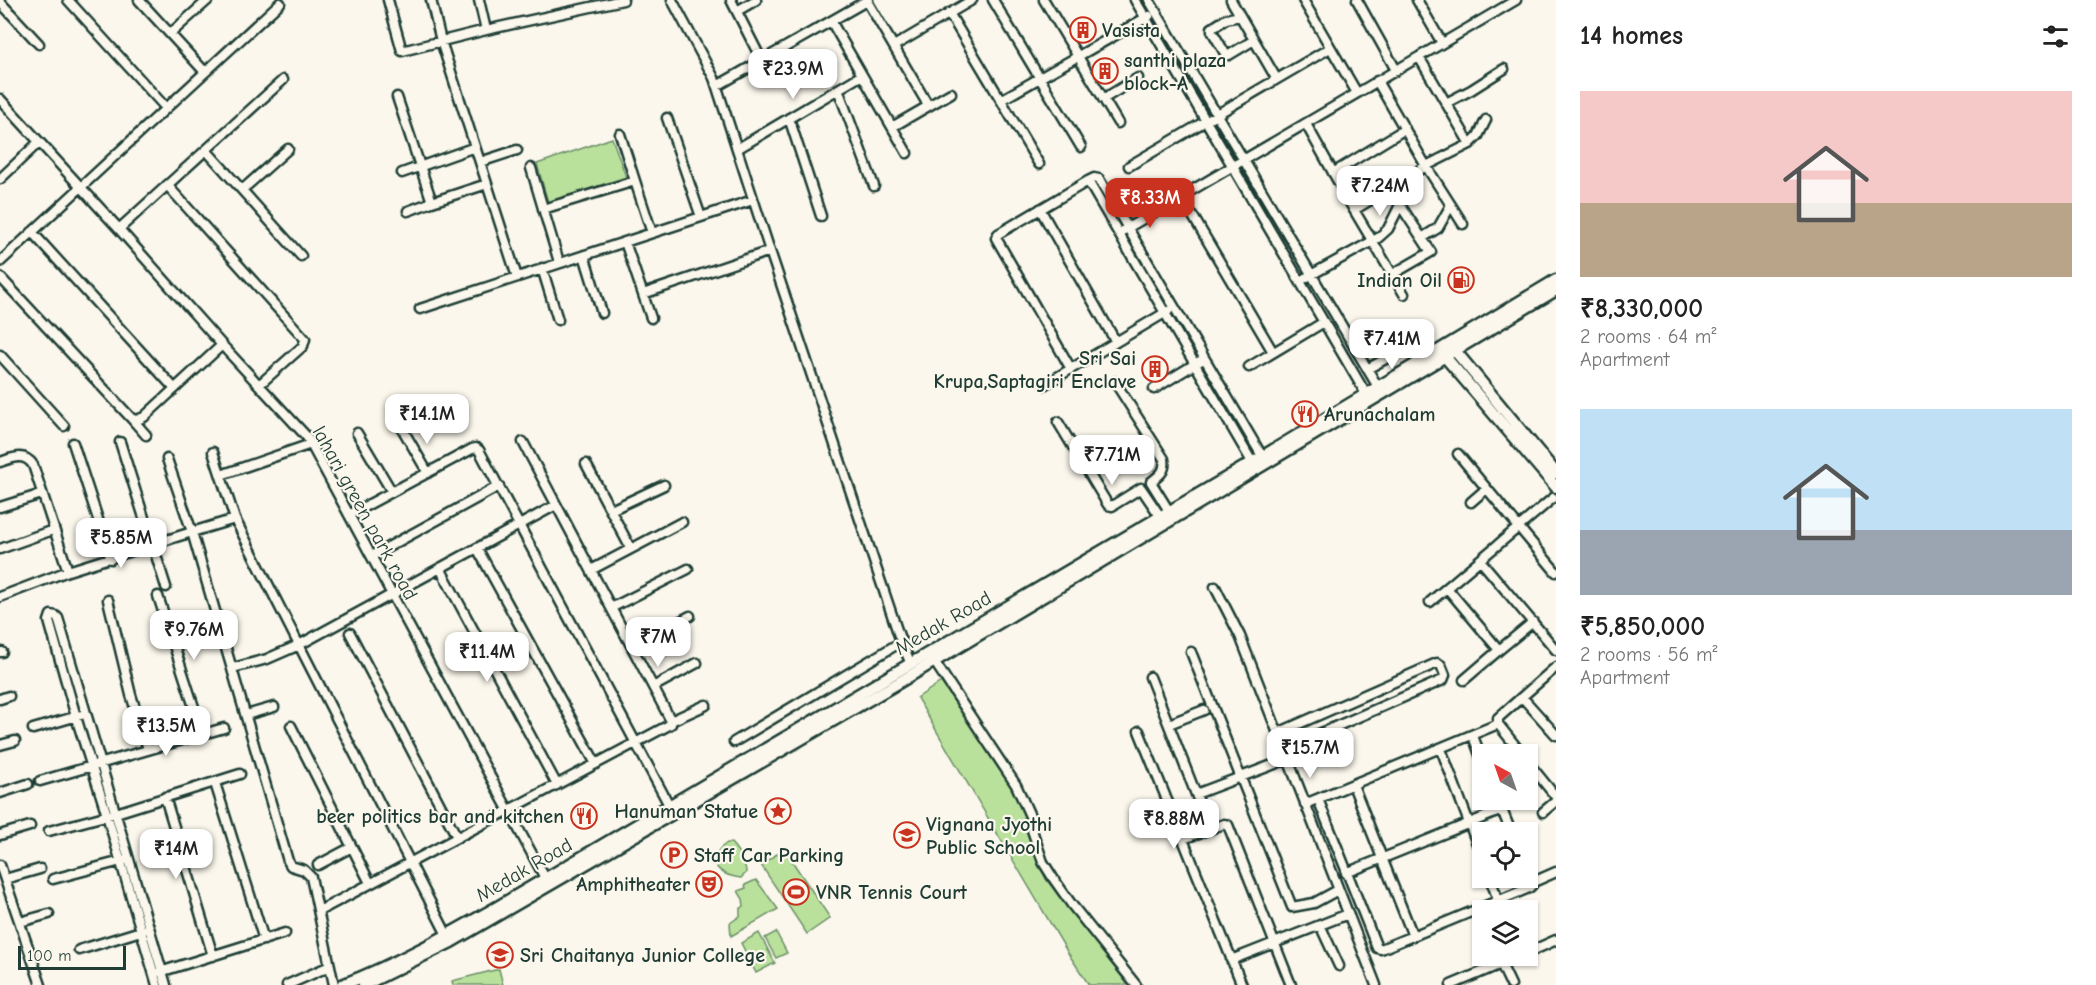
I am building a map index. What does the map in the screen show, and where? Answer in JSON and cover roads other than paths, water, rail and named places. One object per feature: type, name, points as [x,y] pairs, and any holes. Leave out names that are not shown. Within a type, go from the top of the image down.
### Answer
[{"type":"main road","name":"Medak Road","points":[[364,985],[417,960],[482,924],[934,661],[1165,514],[1420,362],[1448,351],[1556,280]]},
{"type":"main road","name":"Medak Road","points":[[342,985],[373,973],[447,935],[910,662],[1054,584],[1448,351],[1556,290]]},
{"type":"main road","points":[[1448,351],[1556,473]]},
{"type":"main road","points":[[1448,351],[1556,487]]},
{"type":"street","points":[[68,0],[166,108]]},
{"type":"street","points":[[139,0],[205,72]]},
{"type":"street","points":[[170,34],[208,0]]},
{"type":"street","points":[[388,0],[402,51],[623,0]]},
{"type":"street","points":[[431,0],[441,41],[517,277]]},
{"type":"street","points":[[479,0],[486,30]]},
{"type":"street","points":[[575,0],[578,10]]},
{"type":"street","points":[[672,0],[717,86],[901,642],[910,662]]},
{"type":"street","points":[[731,0],[762,61]]},
{"type":"street","points":[[736,11],[756,0]]},
{"type":"street","points":[[717,86],[868,0],[928,105]]},
{"type":"street","points":[[894,46],[972,0]]},
{"type":"street","points":[[993,0],[1082,147]]},
{"type":"street","points":[[1044,0],[1118,123]]},
{"type":"street","points":[[1135,0],[1366,394]]},
{"type":"street","points":[[1149,0],[1378,387]]},
{"type":"street","points":[[1231,0],[1276,78]]},
{"type":"street","points":[[1303,0],[1357,93]]},
{"type":"street","points":[[1357,0],[1396,70]]},
{"type":"street","points":[[1417,0],[1442,43]]},
{"type":"street","points":[[1118,233],[1516,0]]},
{"type":"street","points":[[0,2],[39,44]]},
{"type":"street","points":[[0,262],[280,3]]},
{"type":"street","points":[[1001,100],[1156,12]]},
{"type":"street","points":[[949,14],[1039,164]]},
{"type":"street","points":[[1240,16],[1226,19],[1212,28],[1212,31],[1226,55],[1254,40]]},
{"type":"street","points":[[831,21],[907,153]]},
{"type":"street","points":[[1129,166],[1330,48]]},
{"type":"street","points":[[1419,57],[1470,144]]},
{"type":"street","points":[[1446,103],[1472,90],[1504,69]]},
{"type":"street","points":[[737,149],[862,75]]},
{"type":"street","points":[[1103,99],[1138,78]]},
{"type":"street","points":[[119,229],[283,80]]},
{"type":"street","points":[[1377,81],[1426,166],[1463,224]]},
{"type":"street","points":[[838,89],[874,186]]},
{"type":"street","points":[[892,127],[951,93]]},
{"type":"street","points":[[397,97],[432,202]]},
{"type":"street","name":"lahari green park road","points":[[0,99],[222,345],[302,430],[545,878]]},
{"type":"street","points":[[667,118],[700,217]]},
{"type":"street","points":[[789,118],[821,216]]},
{"type":"street","points":[[1354,210],[1426,166],[1470,144],[1478,136],[1486,120]]},
{"type":"street","points":[[1306,124],[1404,294]]},
{"type":"street","points":[[1333,173],[1405,129]]},
{"type":"street","points":[[620,134],[652,233]]},
{"type":"street","points":[[0,179],[39,142]]},
{"type":"street","points":[[402,172],[475,147]]},
{"type":"street","points":[[242,190],[288,149]]},
{"type":"street","points":[[206,150],[301,256]]},
{"type":"street","points":[[480,162],[517,150]]},
{"type":"street","points":[[531,168],[559,262]]},
{"type":"street","points":[[1071,369],[996,238],[998,234],[1094,178],[1099,179],[1204,358],[1257,459]]},
{"type":"street","points":[[543,209],[635,181]]},
{"type":"street","points":[[1088,181],[1195,364],[1257,459]]},
{"type":"street","points":[[408,211],[487,184]]},
{"type":"street","points":[[167,185],[305,339],[303,346],[259,385]]},
{"type":"street","points":[[1389,188],[1431,252],[1393,274]]},
{"type":"street","points":[[1181,196],[1273,352]]},
{"type":"street","points":[[420,309],[753,200]]},
{"type":"street","points":[[1300,281],[1372,241],[1388,229],[1400,205]]},
{"type":"street","points":[[1422,238],[1438,228],[1451,205]]},
{"type":"street","points":[[1040,210],[1116,342]]},
{"type":"street","points":[[32,232],[174,388]]},
{"type":"street","points":[[625,242],[651,318]]},
{"type":"street","points":[[643,294],[770,251]]},
{"type":"street","points":[[584,255],[602,313]]},
{"type":"street","points":[[542,268],[558,320]]},
{"type":"street","points":[[0,277],[146,435]]},
{"type":"street","points":[[1044,385],[1174,308]]},
{"type":"street","points":[[1249,367],[1324,322]]},
{"type":"street","points":[[132,419],[137,420],[144,417],[222,345]]},
{"type":"street","points":[[1344,357],[1356,350]]},
{"type":"street","points":[[1367,369],[1402,350],[1409,350],[1420,362]]},
{"type":"street","points":[[0,355],[64,426]]},
{"type":"street","points":[[1154,389],[1204,358]]},
{"type":"street","points":[[1058,422],[1108,505],[1112,506],[1151,482],[1163,472],[1164,459],[1115,382]]},
{"type":"street","points":[[403,430],[428,473]]},
{"type":"street","points":[[357,433],[392,492]]},
{"type":"street","points":[[120,442],[166,587]]},
{"type":"street","points":[[523,442],[671,722]]},
{"type":"street","points":[[73,443],[111,559]]},
{"type":"street","points":[[221,475],[311,444]]},
{"type":"street","points":[[349,515],[476,448],[482,454],[669,805]]},
{"type":"street","points":[[213,452],[235,519],[447,935]]},
{"type":"street","points":[[1458,454],[1556,572]]},
{"type":"street","points":[[0,462],[18,457],[29,460],[33,465],[68,571]]},
{"type":"street","points":[[167,459],[192,532],[233,668],[288,861],[291,866],[304,870],[311,877],[334,985]]},
{"type":"street","points":[[586,464],[631,549]]},
{"type":"street","points":[[1151,482],[1165,514]]},
{"type":"street","points":[[611,510],[664,485]]},
{"type":"street","points":[[372,556],[499,486]]},
{"type":"street","points":[[1141,488],[1165,514]]},
{"type":"street","points":[[1471,502],[1486,489]]},
{"type":"street","points":[[0,507],[42,494]]},
{"type":"street","points":[[1430,602],[1553,498]]},
{"type":"street","points":[[233,668],[267,659],[299,645],[556,505]]},
{"type":"street","points":[[0,597],[68,571],[235,519]]},
{"type":"street","points":[[591,570],[682,522]]},
{"type":"street","points":[[0,549],[53,530]]},
{"type":"street","points":[[477,548],[596,764]]},
{"type":"street","points":[[1480,560],[1556,650]]},
{"type":"street","points":[[440,568],[557,785]]},
{"type":"street","points":[[611,608],[688,569]]},
{"type":"street","points":[[1215,587],[1240,636],[1282,731],[1288,759],[1376,985]]},
{"type":"street","points":[[1447,588],[1499,650]]},
{"type":"street","points":[[158,596],[203,735]]},
{"type":"street","points":[[108,600],[131,695],[148,748]]},
{"type":"street","points":[[112,814],[76,717],[49,621],[51,615],[58,618],[87,712],[125,860],[149,928],[159,984]]},
{"type":"street","points":[[632,647],[690,616]]},
{"type":"street","points":[[1464,680],[1533,622]]},
{"type":"street","points":[[350,633],[457,837]]},
{"type":"street","points":[[734,741],[901,642]]},
{"type":"street","points":[[1191,652],[1292,907],[1314,903],[1338,890]]},
{"type":"street","points":[[934,661],[1016,785],[1030,816],[1032,830],[1043,862],[1072,905],[1136,985]]},
{"type":"street","points":[[653,687],[697,663]]},
{"type":"street","points":[[1437,663],[1441,665],[1445,675],[1443,680],[1296,744],[1282,731],[1437,663]]},
{"type":"street","points":[[1514,744],[1498,724],[1498,717],[1556,667]]},
{"type":"street","points":[[1150,676],[1206,820]]},
{"type":"street","points":[[1368,694],[1375,710]]},
{"type":"street","points":[[1522,697],[1556,734]]},
{"type":"street","points":[[319,910],[706,705]]},
{"type":"street","points":[[246,715],[274,706]]},
{"type":"street","points":[[1169,724],[1204,710]]},
{"type":"street","points":[[33,729],[87,712]]},
{"type":"street","points":[[1305,804],[1498,724]]},
{"type":"street","points":[[291,726],[370,883]]},
{"type":"street","points":[[40,781],[93,767],[148,748],[224,728]]},
{"type":"street","points":[[1139,731],[1242,985]]},
{"type":"street","points":[[1473,736],[1476,744]]},
{"type":"street","points":[[0,745],[15,741]]},
{"type":"street","points":[[1441,749],[1472,832]]},
{"type":"street","points":[[1196,794],[1288,759]]},
{"type":"street","points":[[49,831],[240,774]]},
{"type":"street","points":[[1538,775],[1556,799],[1543,812]]},
{"type":"street","points":[[215,783],[264,940]]},
{"type":"street","points":[[0,793],[28,784]]},
{"type":"street","points":[[1353,785],[1413,936]]},
{"type":"street","points":[[165,797],[213,956]]},
{"type":"street","points":[[1318,799],[1377,948],[1381,949],[1472,911]]},
{"type":"street","points":[[1346,873],[1502,810],[1507,822]]},
{"type":"street","points":[[1183,839],[1224,824],[1228,825],[1291,985]]},
{"type":"street","points":[[0,835],[30,826]]},
{"type":"street","points":[[318,865],[352,847]]},
{"type":"street","points":[[53,879],[125,860]]},
{"type":"street","points":[[125,860],[140,932],[158,972]]},
{"type":"street","points":[[0,864],[41,985]]},
{"type":"street","points":[[5,879],[40,869]]},
{"type":"street","points":[[1538,880],[1556,872]]},
{"type":"street","points":[[1494,888],[1498,900],[1529,888]]},
{"type":"street","points":[[20,922],[49,914]]},
{"type":"street","points":[[1232,960],[1348,914]]},
{"type":"street","points":[[1320,925],[1339,966]]},
{"type":"street","points":[[79,950],[149,928]]},
{"type":"street","points":[[158,972],[285,933]]},
{"type":"street","points":[[1538,948],[1556,940]]},
{"type":"street","points":[[287,985],[330,966]]},
{"type":"street","points":[[1451,985],[1494,966]]},
{"type":"street","points":[[1502,966],[1511,985]]},
{"type":"place","name":"Vasista","points":[[1083,30]]},
{"type":"place","name":"santhi plaza block-A","points":[[1105,71]]},
{"type":"place","name":"Indian Oil","points":[[1461,280]]},
{"type":"place","name":"Sri Sai Krupa,Saptagiri Enclave","points":[[1155,369]]},
{"type":"place","name":"Arunachalam","points":[[1305,414]]},
{"type":"place","name":"Hanuman Statue","points":[[778,811]]},
{"type":"place","name":"beer politics bar and kitchen","points":[[584,816]]},
{"type":"place","name":"Vignana Jyothi Public School","points":[[907,835]]},
{"type":"place","name":"Staff Car Parking","points":[[674,855]]},
{"type":"place","name":"Amphitheater","points":[[709,884]]},
{"type":"place","name":"VNR Tennis Court","points":[[796,892]]},
{"type":"place","name":"Sri Chaitanya Junior College","points":[[500,955]]}]
